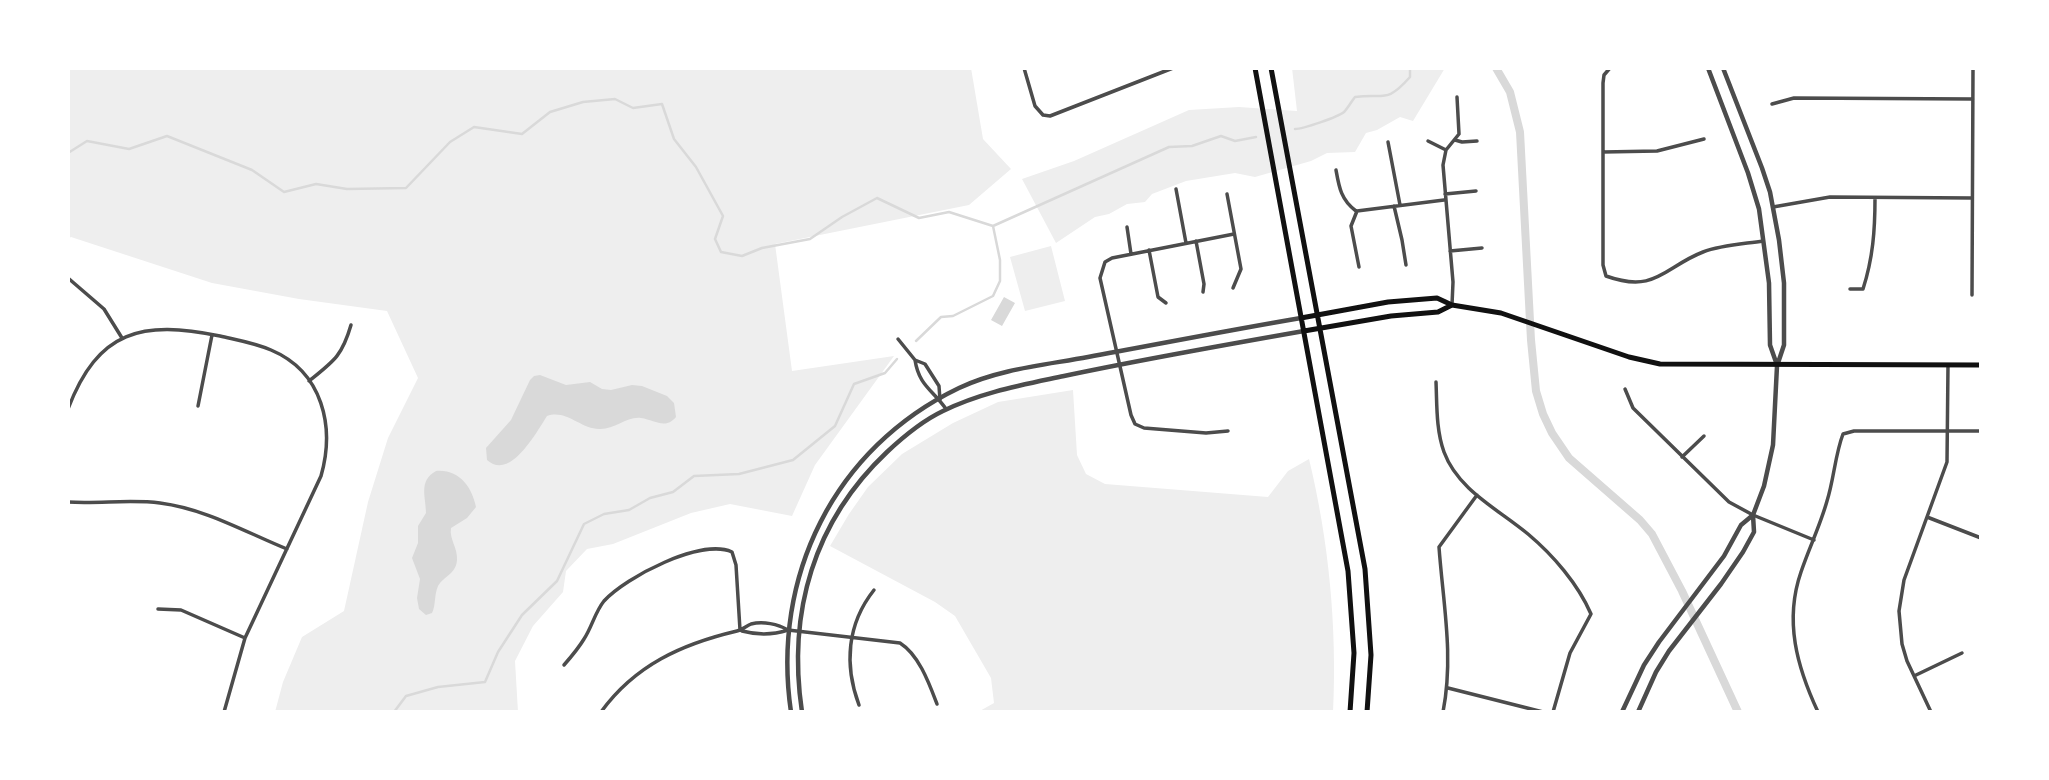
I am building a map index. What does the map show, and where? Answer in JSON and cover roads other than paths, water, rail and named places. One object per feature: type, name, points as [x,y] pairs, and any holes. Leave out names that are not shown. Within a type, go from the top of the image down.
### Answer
[{"type":"main road","points":[[1255,68],[1348,571],[1354,653],[1350,712]]},
{"type":"main road","points":[[1271,68],[1366,578],[1371,655],[1367,712]]},
{"type":"main road","points":[[1301,318],[1411,299],[1437,298],[1451,305],[1482,309],[1524,320],[1629,357],[1660,364],[1981,365]]},
{"type":"main road","points":[[1304,331],[1391,316],[1438,312],[1451,305]]},
{"type":"street","points":[[1024,68],[1035,106],[1043,115],[1050,116],[1173,68]]},
{"type":"street","points":[[1610,68],[1604,75],[1606,275],[1628,281],[1654,279],[1666,275],[1703,252],[1765,241]]},
{"type":"street","points":[[1708,68],[1759,209],[1769,283],[1770,345],[1777,366]]},
{"type":"street","points":[[1638,712],[1656,672],[1735,565],[1754,532],[1753,515],[1770,465],[1775,430],[1777,366],[1784,345],[1784,283],[1773,207],[1762,168],[1723,68]]},
{"type":"street","points":[[1972,295],[1973,68]]},
{"type":"street","points":[[1451,305],[1443,165],[1446,150],[1460,129],[1457,97]]},
{"type":"street","points":[[1772,104],[1794,98],[1973,99]]},
{"type":"street","points":[[1604,152],[1657,150],[1704,139]]},
{"type":"street","points":[[1455,140],[1477,141]]},
{"type":"street","points":[[1388,142],[1400,205]]},
{"type":"street","points":[[1429,142],[1446,150]]},
{"type":"street","points":[[1336,170],[1342,196],[1348,205],[1357,211],[1444,200]]},
{"type":"street","points":[[1176,189],[1186,243]]},
{"type":"street","points":[[1445,194],[1476,191]]},
{"type":"street","points":[[1227,194],[1241,269],[1233,288]]},
{"type":"street","points":[[1773,207],[1815,198],[1972,198]]},
{"type":"street","points":[[1850,289],[1863,289],[1869,271],[1875,235],[1875,198]]},
{"type":"street","points":[[1394,206],[1406,265]]},
{"type":"street","points":[[1357,211],[1351,226],[1359,267]]},
{"type":"street","points":[[1127,227],[1132,254]]},
{"type":"street","points":[[1228,431],[1206,433],[1144,428],[1135,424],[1101,289],[1101,270],[1105,262],[1112,258],[1234,234]]},
{"type":"street","points":[[1196,241],[1203,292]]},
{"type":"street","points":[[1450,251],[1482,248]]},
{"type":"street","points":[[1149,250],[1158,297],[1166,303]]},
{"type":"street","points":[[68,278],[104,309],[122,338]]},
{"type":"street","points":[[791,712],[786,675],[788,630],[798,576],[807,550],[830,504],[855,469],[910,418],[959,388],[986,378],[1301,318]]},
{"type":"street","points":[[309,381],[345,347],[351,325]]},
{"type":"street","points":[[68,410],[90,365],[122,338],[150,329],[166,328],[256,344],[274,351],[292,363],[309,381],[325,414],[327,455],[321,476],[245,638],[224,712]]},
{"type":"street","points":[[802,712],[797,676],[798,631],[812,567],[839,510],[863,477],[897,442],[916,427],[946,409],[1014,385],[1304,331]]},
{"type":"street","points":[[198,406],[212,335]]},
{"type":"street","points":[[898,339],[915,360],[917,371],[929,392],[940,400],[946,409]]},
{"type":"street","points":[[915,360],[925,364],[939,386],[940,400]]},
{"type":"street","points":[[1931,712],[1902,644],[1899,611],[1904,580],[1947,462],[1948,365]]},
{"type":"street","points":[[1436,382],[1439,428],[1445,454],[1454,471],[1477,495],[1529,535],[1546,552],[1579,592],[1591,614],[1570,653],[1552,712]]},
{"type":"street","points":[[1625,388],[1633,408],[1728,502],[1814,540]]},
{"type":"street","points":[[68,393],[74,395]]},
{"type":"street","points":[[1818,712],[1799,666],[1793,609],[1798,582],[1833,479],[1843,434],[1854,431],[1981,431]]},
{"type":"street","points":[[1682,457],[1704,436]]},
{"type":"street","points":[[1443,712],[1448,688],[1449,644],[1439,547],[1477,495]]},
{"type":"street","points":[[68,502],[163,503],[214,517],[287,549]]},
{"type":"street","points":[[1622,712],[1644,665],[1724,556],[1741,525],[1753,515]]},
{"type":"street","points":[[1927,517],[1981,538]]},
{"type":"street","points":[[564,665],[585,639],[598,610],[616,590],[657,566],[714,547],[732,552],[736,565],[740,630]]},
{"type":"street","points":[[859,705],[849,674],[853,636],[861,607],[874,590]]},
{"type":"street","points":[[159,610],[181,610],[245,638]]},
{"type":"street","points":[[601,712],[627,682],[647,666],[697,640],[740,630],[751,624],[778,624],[788,630]]},
{"type":"street","points":[[740,630],[751,634],[776,634],[788,630],[889,640],[908,648],[937,704]]},
{"type":"street","points":[[1914,676],[1962,653]]},
{"type":"street","points":[[1448,688],[1543,712]]},
{"type":"waterway","points":[[1295,129],[1340,114],[1355,97],[1385,96],[1396,91],[1410,77],[1410,68]]},
{"type":"waterway","points":[[1496,68],[1510,92],[1520,132],[1531,340],[1536,391],[1543,414],[1569,458],[1640,520],[1652,534],[1682,591],[1738,712]]},
{"type":"waterway","points":[[68,153],[87,141],[129,149],[167,136],[252,170],[284,192],[316,184],[347,189],[406,188],[450,142],[474,127],[522,134],[550,112],[583,102],[615,99],[633,108],[662,104],[674,139],[696,167],[723,216],[715,239],[721,252],[742,256],[762,248],[810,239],[877,198],[919,218],[949,212],[993,226],[1169,147],[1192,146],[1221,136],[1235,141],[1256,137]]},
{"type":"waterway","points":[[916,341],[941,317],[953,316],[993,296],[1000,281],[1000,260],[993,226]]},
{"type":"waterway","points":[[394,712],[406,696],[438,687],[485,682],[498,652],[522,615],[557,581],[584,524],[604,514],[629,510],[650,498],[673,492],[694,476],[739,474],[793,460],[835,426],[854,384],[885,373],[897,359]]}]
